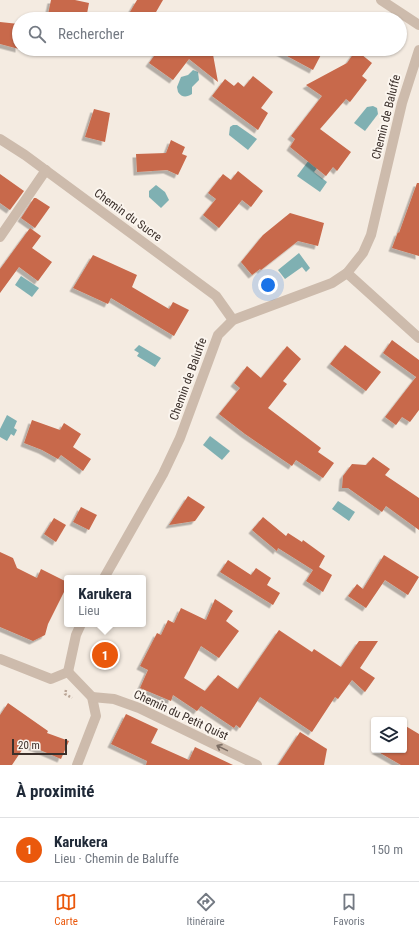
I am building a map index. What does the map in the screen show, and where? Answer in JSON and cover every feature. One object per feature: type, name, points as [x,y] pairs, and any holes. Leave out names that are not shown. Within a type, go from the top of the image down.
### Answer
[{"type":"street","points":[[380,0],[399,12]]},
{"type":"street","points":[[407,17],[419,25]]},
{"type":"street","name":"Chemin de Baluffe","points":[[106,575],[180,438],[218,335],[233,320],[315,291],[332,283],[347,273],[363,253],[371,235],[402,103],[419,50]]},
{"type":"street","name":"Chemin du Sucre","points":[[0,139],[46,170],[216,296],[233,320]]},
{"type":"street","points":[[0,237],[46,170]]},
{"type":"street","points":[[347,273],[419,338]]},
{"type":"street","points":[[68,672],[76,635],[80,627]]},
{"type":"street","points":[[0,659],[51,678],[68,672]]},
{"type":"street","points":[[68,672],[92,697],[96,716],[77,765]]},
{"type":"street","name":"Chemin du Petit Quist","points":[[92,697],[114,699],[139,708],[257,765]]},
{"type":"water","points":[[193,70],[198,72],[199,80],[192,87],[192,94],[183,96],[178,92],[177,87],[181,77],[188,75]]},
{"type":"water","points":[[373,106],[377,108],[378,114],[365,131],[354,123],[367,107]]},
{"type":"water","points":[[237,125],[257,139],[248,150],[229,135],[230,127]]},
{"type":"water","points":[[309,160],[318,167],[314,172],[327,182],[320,192],[297,176]]},
{"type":"water","points":[[156,185],[165,192],[169,200],[161,208],[149,197],[149,191]]},
{"type":"water","points":[[299,253],[310,268],[306,272],[302,267],[285,279],[278,270]]},
{"type":"water","points":[[21,276],[39,288],[32,297],[15,285]]},
{"type":"water","points":[[139,345],[161,358],[155,367],[137,356],[139,353],[134,350]]},
{"type":"water","points":[[7,415],[17,421],[14,428],[17,430],[14,436],[11,434],[7,441],[0,437],[0,429]]},
{"type":"water","points":[[210,436],[230,451],[222,460],[203,445]]},
{"type":"water","points":[[338,501],[355,512],[349,521],[332,509]]},
{"type":"building","points":[[51,0],[75,0],[89,3],[87,12],[48,12]]},
{"type":"building","points":[[137,0],[163,0],[156,12],[130,12]]},
{"type":"building","points":[[0,22],[12,23],[12,47],[0,44]]},
{"type":"building","points":[[154,56],[213,56],[218,82],[189,59],[173,80],[149,63]]},
{"type":"building","points":[[287,56],[320,56],[313,70]]},
{"type":"building","points":[[352,56],[363,56],[372,63],[362,76],[367,80],[350,102],[346,99],[320,129],[351,152],[337,171],[333,167],[326,176],[290,147],[295,139],[291,136],[322,96],[306,85],[347,63]]},
{"type":"building","points":[[253,76],[273,92],[261,108],[268,113],[258,130],[212,96],[225,79],[234,86],[238,82],[244,87]]},
{"type":"building","points":[[94,109],[110,113],[105,142],[85,137]]},
{"type":"building","points":[[171,140],[185,147],[182,154],[187,156],[178,175],[167,170],[137,172],[136,154],[166,153]]},
{"type":"building","points":[[238,171],[263,191],[251,207],[242,200],[219,228],[203,215],[216,199],[208,193],[223,174],[231,180]]},
{"type":"building","points":[[0,174],[24,191],[10,210],[0,203]]},
{"type":"building","points":[[417,183],[419,183],[419,256],[392,248]]},
{"type":"building","points":[[34,198],[50,207],[35,228],[21,218]]},
{"type":"building","points":[[290,213],[324,223],[318,246],[298,241],[261,270],[260,269],[252,275],[241,262],[263,235]]},
{"type":"building","points":[[30,228],[41,236],[32,248],[52,262],[38,281],[19,267],[0,293],[0,269]]},
{"type":"building","points":[[93,255],[137,275],[132,287],[169,309],[173,302],[189,310],[174,336],[111,298],[108,304],[73,288]]},
{"type":"building","points":[[392,340],[419,360],[419,410],[410,422],[402,417],[396,425],[385,417],[416,377],[383,353]]},
{"type":"building","points":[[345,345],[381,372],[366,391],[330,364]]},
{"type":"building","points":[[287,346],[301,359],[283,381],[287,384],[268,408],[321,448],[318,452],[334,463],[323,478],[296,460],[292,466],[245,434],[219,414],[240,388],[234,383],[247,366],[261,378]]},
{"type":"building","points":[[32,420],[60,430],[64,423],[81,434],[73,447],[91,459],[83,471],[61,455],[58,459],[42,450],[24,443]]},
{"type":"building","points":[[373,457],[390,469],[385,475],[419,498],[419,530],[386,506],[382,512],[348,488],[342,488],[343,476],[352,464],[366,465]]},
{"type":"building","points":[[188,496],[205,507],[195,521],[169,525]]},
{"type":"building","points":[[81,507],[97,515],[89,530],[73,522]]},
{"type":"building","points":[[263,517],[286,536],[288,533],[302,542],[303,540],[325,556],[319,567],[332,575],[323,592],[306,581],[313,570],[278,548],[277,551],[252,530]]},
{"type":"building","points":[[54,518],[66,525],[56,542],[44,534]]},
{"type":"building","points":[[0,552],[13,558],[17,568],[37,578],[41,569],[64,580],[64,592],[48,624],[45,635],[33,641],[0,627]]},
{"type":"building","points":[[384,555],[419,577],[408,595],[385,580],[366,608],[348,596],[357,584],[363,589]]},
{"type":"building","points":[[228,560],[251,575],[256,568],[271,578],[267,585],[280,593],[273,605],[220,572]]},
{"type":"building","points":[[215,599],[233,611],[226,621],[239,631],[219,658],[201,646],[184,678],[205,691],[218,675],[238,689],[279,630],[312,652],[314,649],[341,667],[359,641],[378,641],[360,668],[375,678],[365,692],[352,680],[338,699],[335,697],[312,732],[260,697],[240,728],[236,725],[234,728],[201,706],[197,711],[173,695],[171,701],[140,688],[148,670],[140,666],[157,633],[161,635],[168,620],[174,623],[181,608],[206,620]]},
{"type":"building","points":[[104,643],[116,651],[108,665],[95,658]]},
{"type":"building","points":[[8,703],[48,731],[47,733],[69,741],[61,759],[26,744],[12,765],[0,765],[0,715]]},
{"type":"building","points":[[126,714],[158,729],[151,743],[189,760],[195,747],[233,765],[146,765],[147,761],[111,744]]},
{"type":"building","points":[[407,727],[419,734],[419,765],[401,765],[380,753],[407,753]]},
{"type":"building","points":[[300,732],[327,749],[324,765],[278,765]]},
{"type":"place","name":"Karukera","points":[[105,655]]}]
